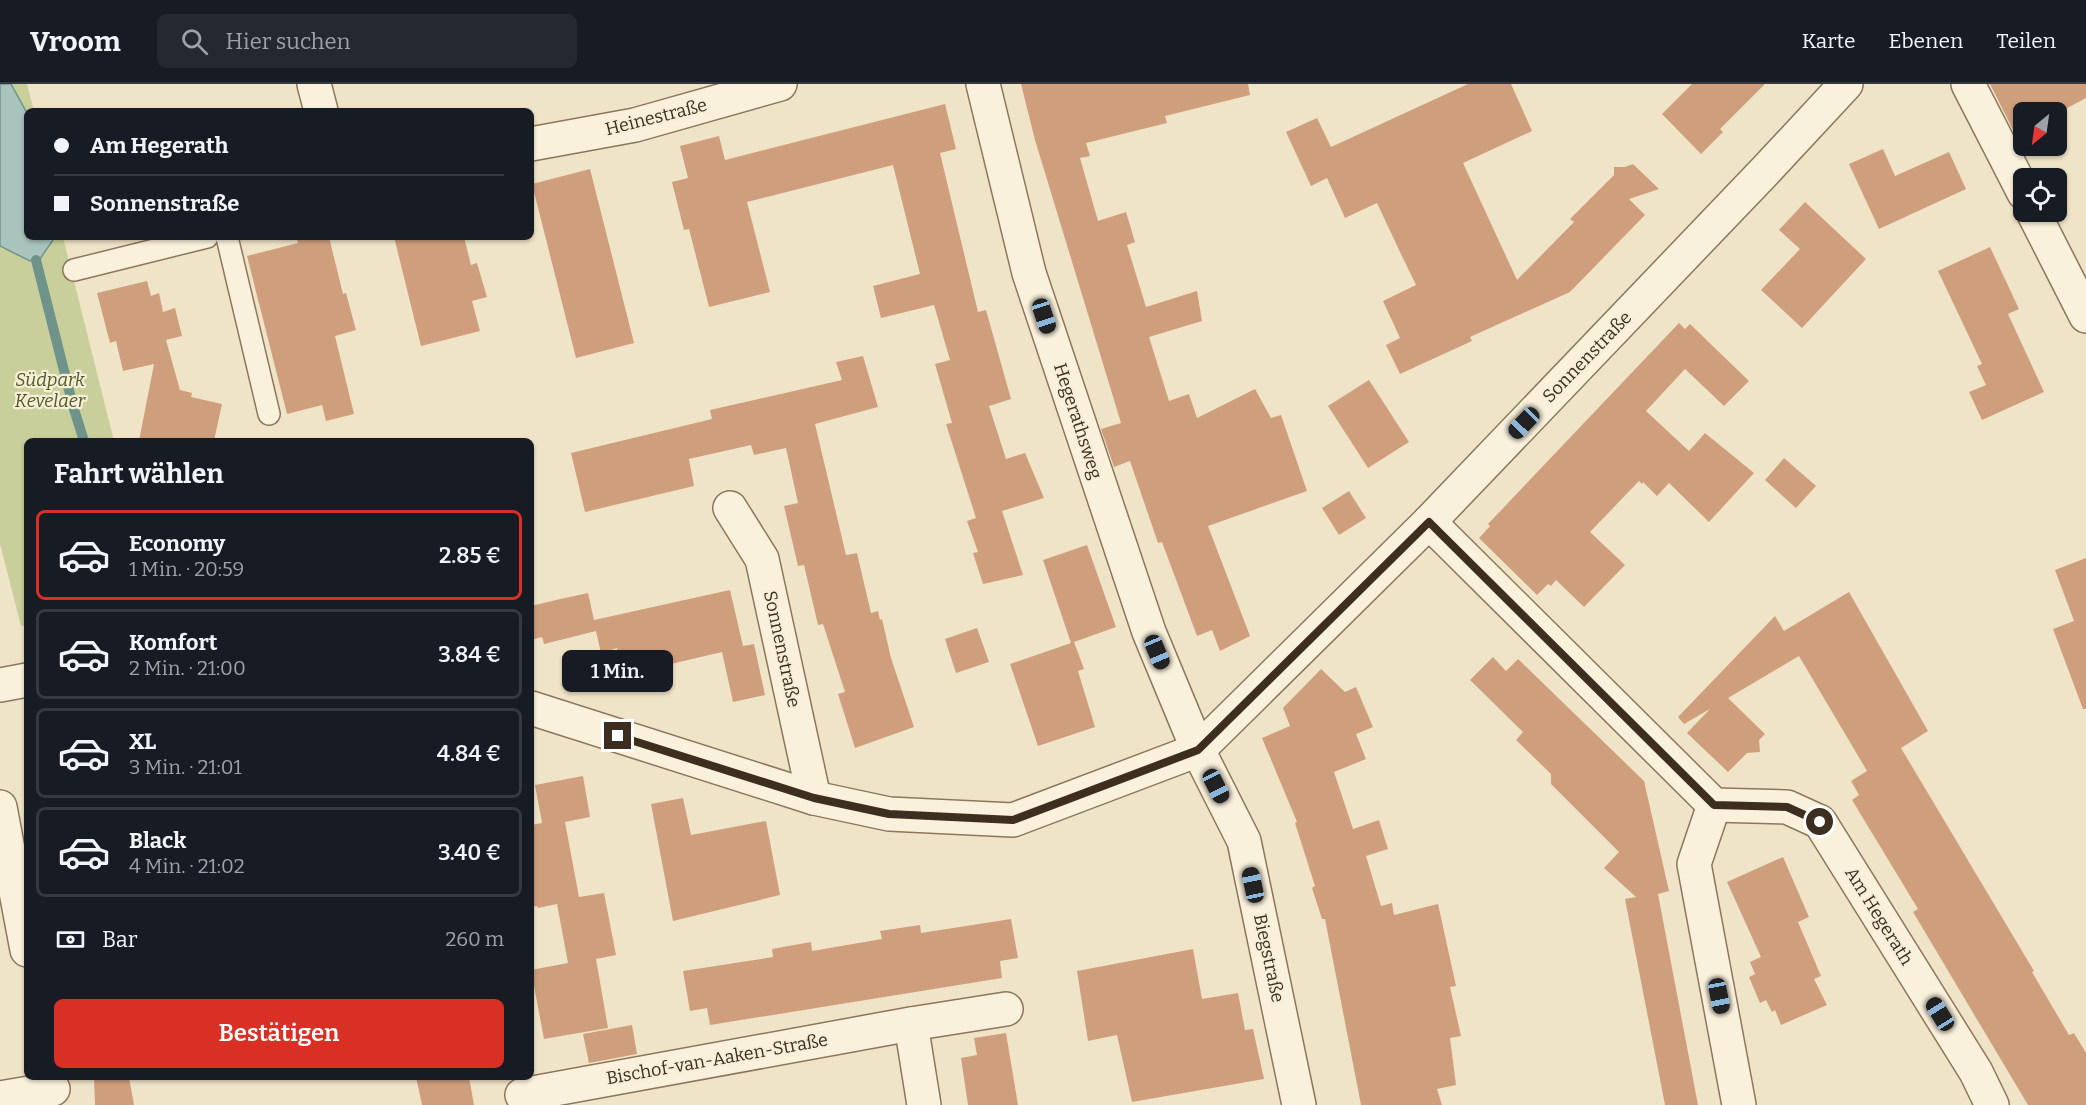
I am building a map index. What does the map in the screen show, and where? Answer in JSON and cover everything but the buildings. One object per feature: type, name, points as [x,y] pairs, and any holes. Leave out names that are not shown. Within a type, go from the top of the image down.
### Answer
[{"type":"street","points":[[314,84],[320,108]]},
{"type":"street","name":"Heinestraße","points":[[534,143],[635,125],[780,84]]},
{"type":"street","name":"Hegerathsweg","points":[[983,84],[1029,273],[1149,632],[1198,750]]},
{"type":"street","name":"Sonnenstraße","points":[[534,709],[814,798],[889,814],[1013,820],[1198,750],[1429,522],[1846,84]]},
{"type":"street","points":[[1968,84],[2013,172]]},
{"type":"street","points":[[2038,222],[2086,315]]},
{"type":"street","name":"Sonnenstraße","points":[[730,508],[762,559],[814,798]]},
{"type":"street","points":[[1429,522],[1714,805],[1694,864],[1740,1105]]},
{"type":"street","points":[[0,685],[24,681]]},
{"type":"street","name":"Biegstraße","points":[[1198,750],[1244,841],[1299,1105]]},
{"type":"street","name":"Am Hegerath","points":[[1714,805],[1787,807],[1820,822],[1976,1072],[1992,1105]]},
{"type":"street","points":[[0,807],[24,934]]},
{"type":"street","name":"Bischof-van-Aaken-Straße","points":[[526,1092],[1006,1009]]},
{"type":"street","points":[[911,1024],[924,1105]]},
{"type":"street","points":[[0,1098],[53,1090]]},
{"type":"lane","points":[[74,270],[195,240]]},
{"type":"lane","points":[[228,240],[269,414]]},
{"type":"green space","name":"Südpark Kevelaer","points":[[0,84],[27,84],[33,108],[24,108],[24,240],[64,240],[113,438],[24,438],[24,626],[21,626],[0,544]]},
{"type":"water","points":[[0,84],[11,84],[24,108],[24,240],[53,240],[40,259],[30,261],[0,246]]},
{"type":"waterway","points":[[36,260],[83,438]]},
{"type":"route","points":[[618,736],[814,798],[889,814],[1013,820],[1198,750],[1429,522],[1714,805],[1787,807],[1820,822]]}]
